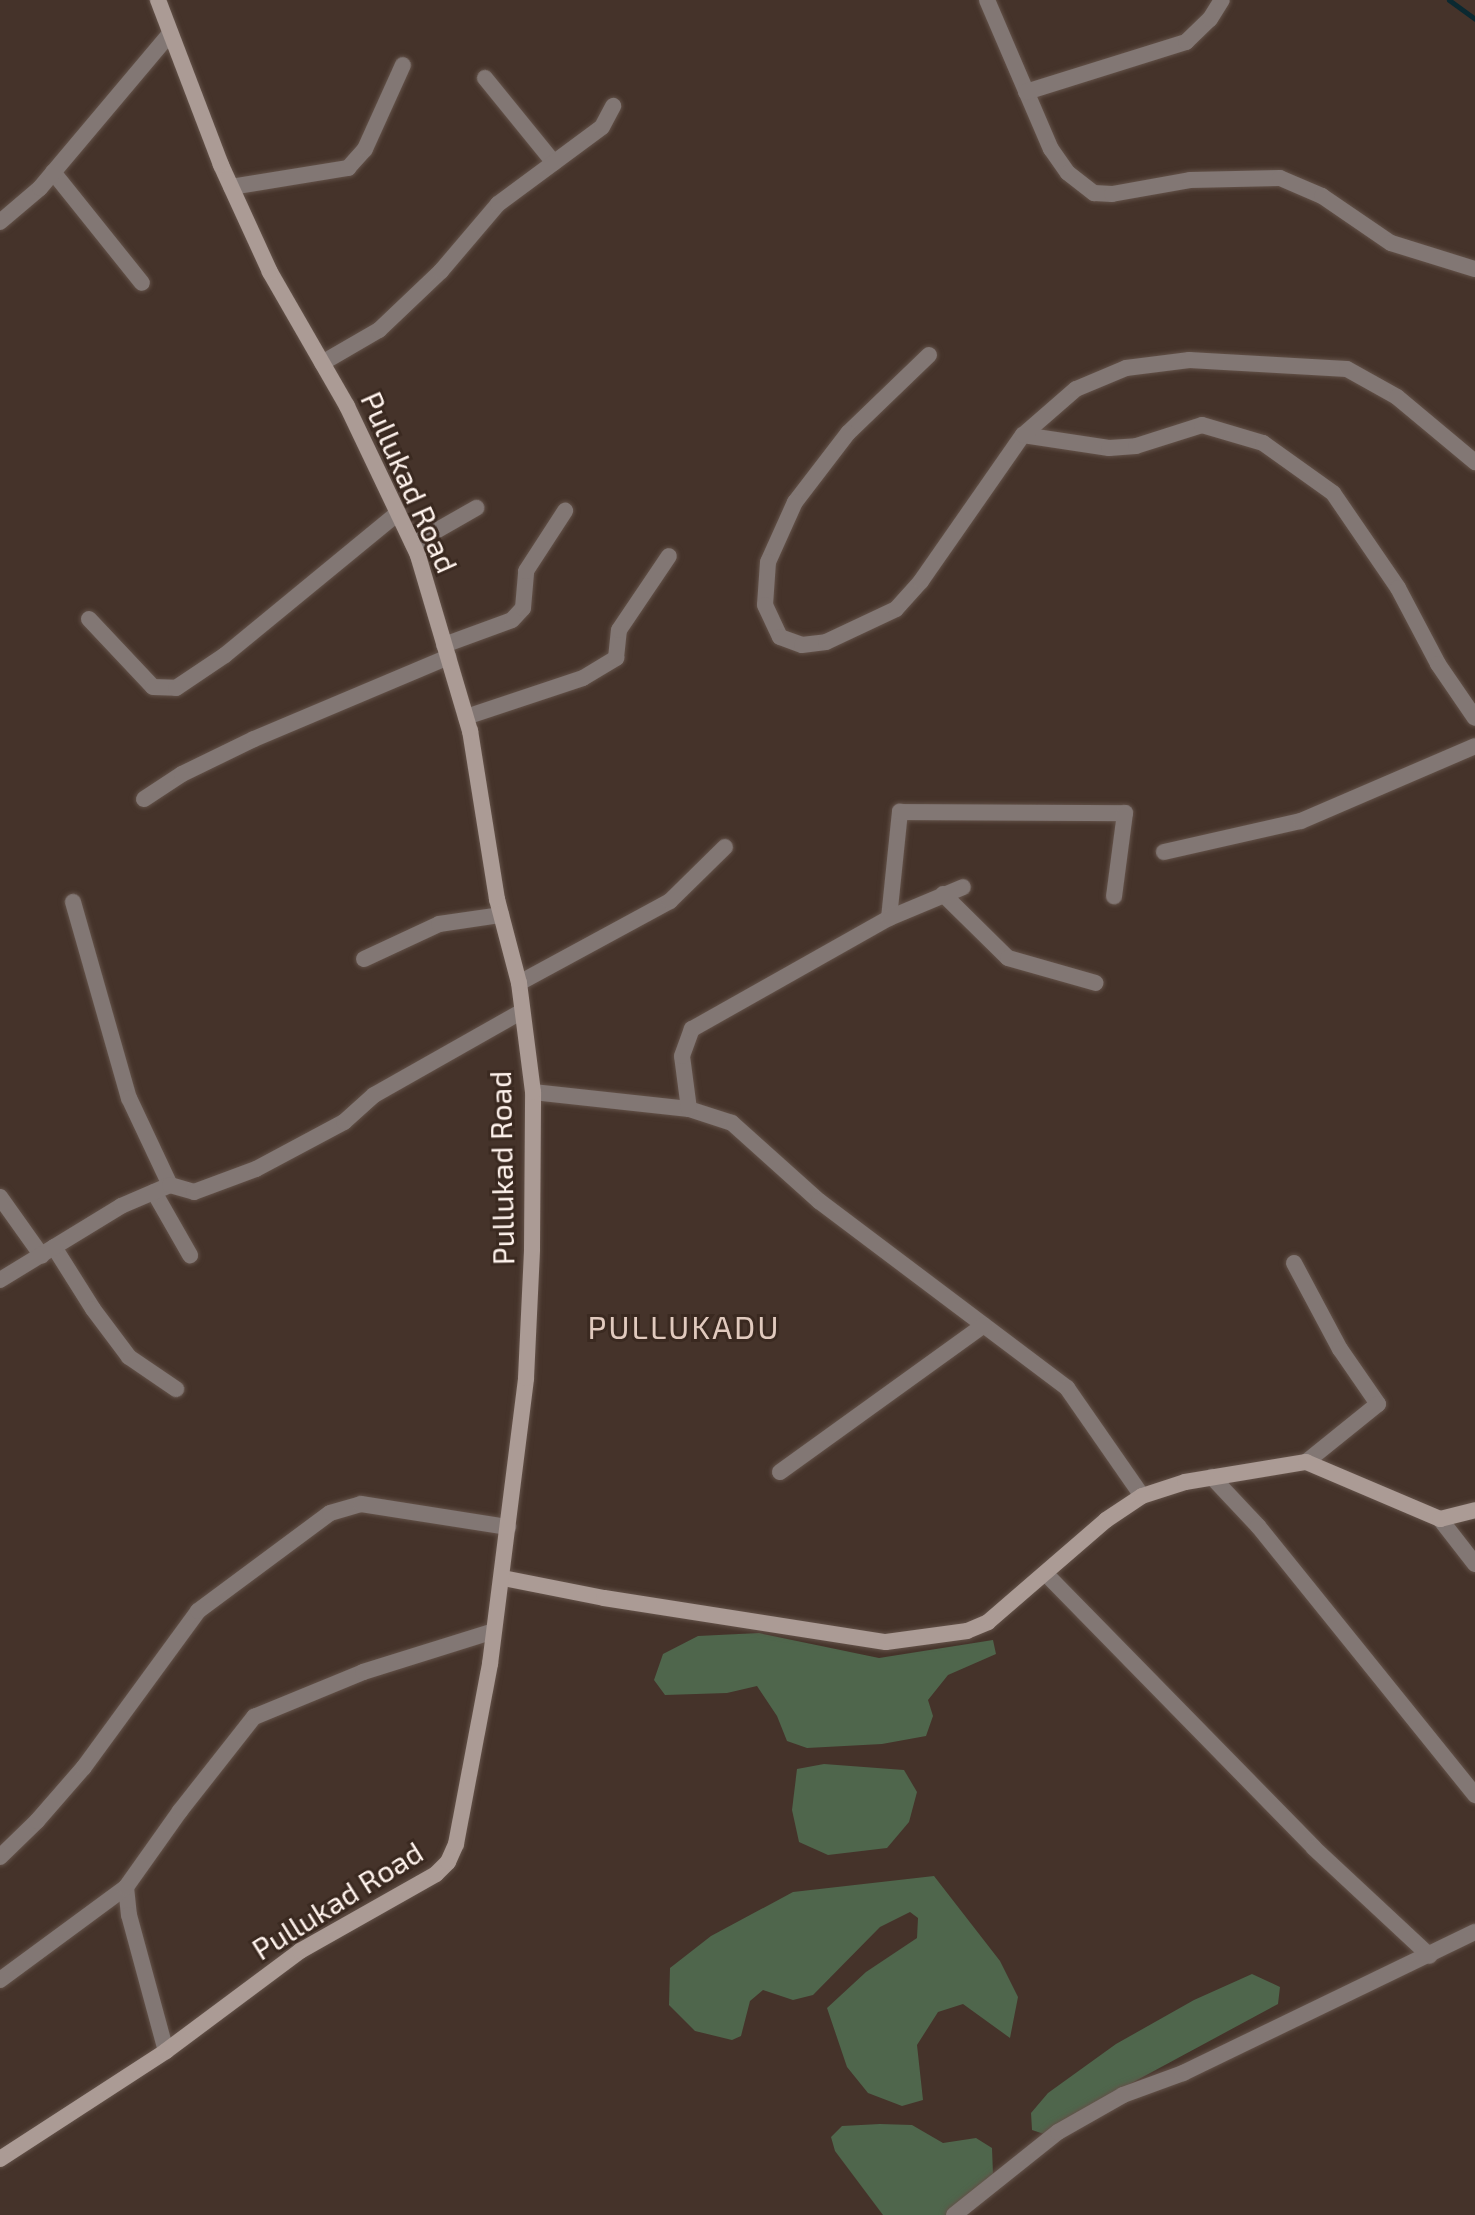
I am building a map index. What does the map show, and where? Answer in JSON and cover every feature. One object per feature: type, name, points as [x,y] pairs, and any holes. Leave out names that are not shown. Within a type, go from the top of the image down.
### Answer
[{"type":"street","name":"Pullukad Road","points":[[0,2159],[166,2051],[300,1951],[436,1874],[448,1862],[456,1844],[503,1578],[526,1378],[532,1249],[533,1092],[519,983],[501,915],[466,717],[413,544],[347,406],[270,272],[231,187],[169,35],[158,0]]},
{"type":"street","points":[[987,0],[1051,149],[1068,173],[1094,193],[1112,194],[1190,180],[1280,178],[1322,196],[1391,243],[1475,269]]},
{"type":"street","points":[[1026,92],[1186,42],[1210,19],[1222,0]]},
{"type":"street","points":[[0,222],[53,172],[169,35]]},
{"type":"street","points":[[231,187],[348,168],[365,149],[403,65]]},
{"type":"street","points":[[485,78],[554,163]]},
{"type":"street","points":[[322,363],[379,330],[441,271],[498,204],[602,127],[613,106]]},
{"type":"street","points":[[53,172],[142,283]]},
{"type":"street","points":[[929,355],[848,433],[795,502],[768,562],[765,605],[780,637],[802,645],[826,642],[896,609],[921,581],[1023,435],[1076,389],[1126,368],[1189,360],[1347,369],[1397,397],[1475,462]]},
{"type":"street","points":[[1023,435],[1109,448],[1136,446],[1202,425],[1263,443],[1333,493],[1398,588],[1438,664],[1475,718]]},
{"type":"street","points":[[413,544],[476,508]]},
{"type":"street","points":[[144,799],[182,774],[512,620],[523,608],[526,571],[565,511]]},
{"type":"street","points":[[89,619],[153,687],[176,688],[225,655],[398,513]]},
{"type":"street","points":[[466,717],[583,678],[616,658],[619,630],[669,556]]},
{"type":"street","points":[[1164,852],[1301,821],[1475,746]]},
{"type":"street","points":[[889,918],[900,812],[1125,813],[1114,896]]},
{"type":"street","points":[[519,983],[670,901],[725,847]]},
{"type":"street","points":[[689,1109],[682,1056],[692,1029],[889,918],[963,887]]},
{"type":"street","points":[[943,894],[1008,958],[1096,983]]},
{"type":"street","points":[[73,902],[129,1098],[190,1255]]},
{"type":"street","points":[[364,959],[439,924],[501,915]]},
{"type":"street","points":[[0,1280],[121,1206],[162,1188],[194,1192],[256,1169],[344,1122],[374,1095],[521,1012]]},
{"type":"street","points":[[533,1092],[689,1109],[732,1123],[819,1201],[1067,1388],[1142,1496]]},
{"type":"street","points":[[0,1197],[48,1252],[129,1357],[176,1389]]},
{"type":"street","points":[[503,1578],[604,1598],[886,1642],[967,1631],[988,1622],[1106,1520],[1142,1496],[1212,1477],[1306,1462],[1378,1404],[1340,1349],[1294,1263]]},
{"type":"street","points":[[780,1472],[984,1325]]},
{"type":"street","points":[[1306,1462],[1440,1519],[1475,1564]]},
{"type":"street","points":[[1212,1477],[1258,1526],[1475,1795]]},
{"type":"street","points":[[0,1857],[37,1821],[84,1767],[198,1611],[330,1513],[361,1504],[508,1527]]},
{"type":"street","points":[[1440,1519],[1475,1510]]},
{"type":"street","points":[[1046,1574],[1314,1848],[1430,1956]]},
{"type":"street","points":[[0,1980],[126,1887],[254,1717],[363,1672],[494,1631]]},
{"type":"street","points":[[126,1887],[129,1915],[166,2051]]},
{"type":"street","points":[[954,2215],[1058,2132],[1123,2095],[1183,2073],[1475,1932]]},
{"type":"green space","points":[[759,1633],[879,1658],[993,1640],[996,1654],[948,1675],[928,1700],[933,1716],[926,1736],[882,1744],[807,1748],[787,1741],[777,1716],[757,1686],[727,1693],[665,1695],[654,1680],[663,1654],[698,1636]]},
{"type":"green space","points":[[824,1764],[904,1770],[917,1792],[909,1822],[887,1848],[828,1855],[799,1842],[792,1810],[797,1769]]},
{"type":"green space","points":[[934,1876],[1000,1961],[1018,1997],[1010,2038],[963,2004],[938,2012],[917,2045],[923,2100],[902,2106],[868,2093],[847,2067],[827,2008],[866,1972],[917,1938],[918,1918],[910,1912],[880,1927],[813,1995],[793,2000],[763,1990],[750,2001],[741,2036],[732,2040],[695,2031],[669,2005],[670,1968],[711,1936],[793,1892]]},
{"type":"green space","points":[[1252,1974],[1280,1987],[1278,2004],[1102,2099],[1047,2135],[1032,2130],[1031,2113],[1048,2093],[1116,2044],[1194,2000]]},
{"type":"green space","points":[[912,2125],[943,2143],[976,2138],[992,2148],[993,2174],[950,2215],[883,2215],[835,2151],[831,2137],[842,2126]]},
{"type":"waterway","points":[[1449,0],[1475,19]]},
{"type":"district","name":"PULLUKADU","points":[[684,1326]]}]
